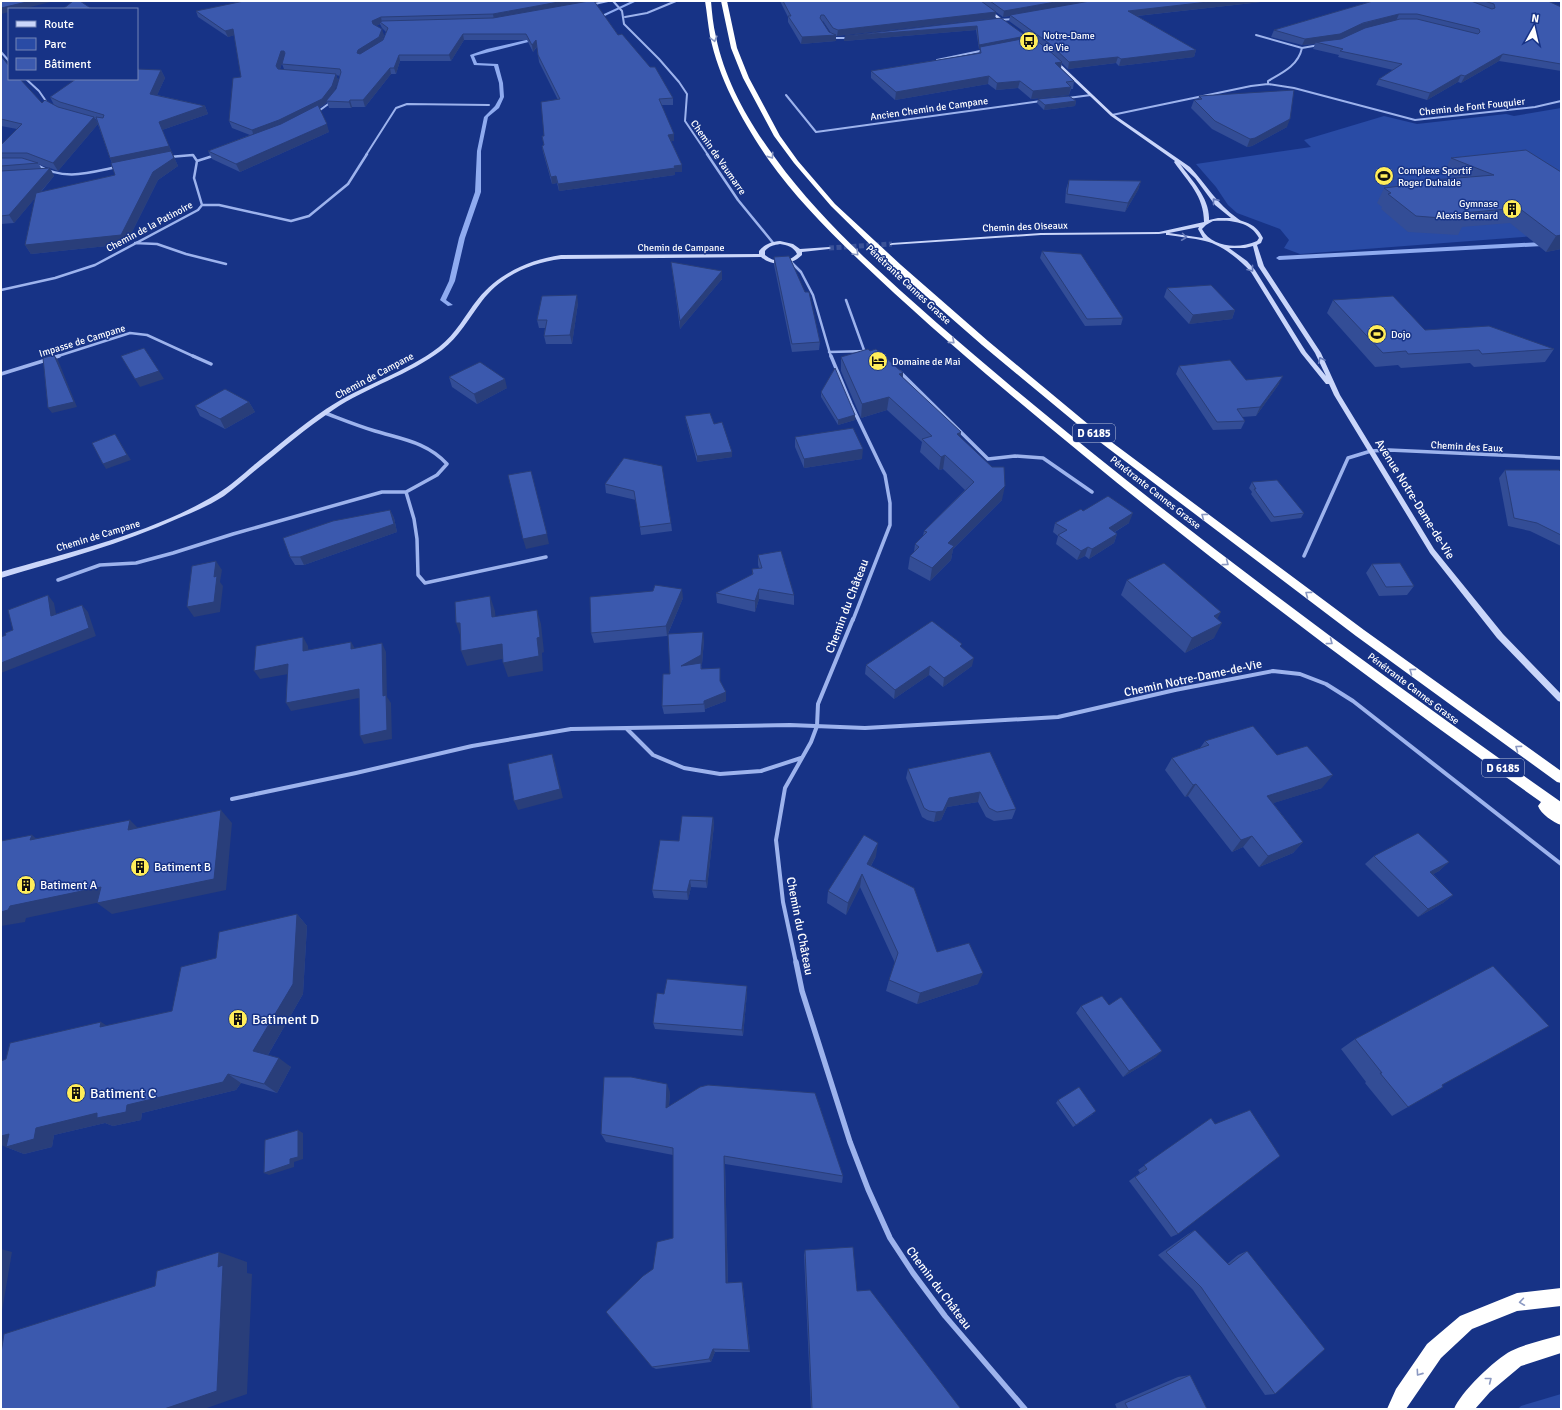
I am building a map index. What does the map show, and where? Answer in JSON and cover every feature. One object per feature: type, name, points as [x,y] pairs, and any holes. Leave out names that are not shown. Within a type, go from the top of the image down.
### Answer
[{"type":"highway","name":"Pénétrante Cannes Grasse","points":[[708,1],[713,37],[723,66],[736,98],[766,150],[798,194],[830,227],[918,311],[1162,515],[1444,727],[1561,809]]},
{"type":"highway","name":"Pénétrante Cannes Grasse","points":[[724,1],[734,48],[741,66],[763,112],[777,136],[796,162],[833,205],[898,267],[985,343],[1091,430],[1360,633],[1561,778]]},
{"type":"highway","points":[[1444,727],[1561,819]]},
{"type":"highway","points":[[1396,1409],[1403,1396],[1434,1351],[1466,1322],[1517,1302],[1561,1297]]},
{"type":"highway","points":[[1463,1409],[1483,1385],[1516,1358],[1561,1344]]},
{"type":"main road","points":[[976,1],[1012,28]]},
{"type":"main road","points":[[1047,53],[1112,115],[1188,168],[1197,177],[1217,204],[1237,221],[1251,226],[1260,233],[1261,238],[1259,242],[1254,245],[1239,247],[1221,245]]},
{"type":"main road","points":[[1173,158],[1188,177],[1203,201],[1208,215],[1200,229],[1201,233],[1210,241]]},
{"type":"main road","name":"Chemin des Oiseaux","points":[[1159,233],[1204,224],[1220,219],[1237,221]]},
{"type":"main road","name":"Chemin des Oiseaux","points":[[892,244],[1040,234],[1159,233],[1210,241],[1221,245]]},
{"type":"main road","points":[[774,244],[793,245],[799,251],[798,256],[790,261],[776,262],[765,258],[762,255],[764,248],[774,244]]},
{"type":"main road","name":"Avenue Notre-Dame-de-Vie","points":[[1221,245],[1245,262],[1253,271],[1304,353],[1338,395]]},
{"type":"main road","name":"Avenue Notre-Dame-de-Vie","points":[[1254,245],[1261,266],[1318,353],[1338,395],[1432,551],[1500,636],[1561,699]]},
{"type":"main road","points":[[799,251],[829,248]]},
{"type":"main road","name":"Chemin de Campane","points":[[1,575],[158,526],[202,505],[232,486],[325,413],[346,399],[400,372],[440,349],[458,332],[481,299],[490,290],[514,272],[529,264],[550,258],[562,257],[762,255]]},
{"type":"street","points":[[585,6],[608,1]]},
{"type":"street","name":"Chemin de Vaumarre","points":[[613,1],[621,9],[625,17],[624,24],[659,59],[687,94],[685,121],[738,200],[774,244]]},
{"type":"street","points":[[625,17],[647,13],[676,1]]},
{"type":"street","points":[[994,21],[1017,18]]},
{"type":"street","points":[[1256,35],[1302,48],[1324,45]]},
{"type":"street","points":[[831,37],[838,39],[851,38]]},
{"type":"street","points":[[1268,84],[1268,80],[1291,67],[1298,61],[1302,53],[1302,48]]},
{"type":"street","points":[[937,60],[986,50]]},
{"type":"street","points":[[1,52],[8,60]]},
{"type":"street","points":[[27,80],[39,91],[47,104],[52,107]]},
{"type":"street","name":"Chemin de Font Fouquier","points":[[1112,115],[1251,86],[1268,84],[1316,93],[1415,120],[1519,108],[1561,101]]},
{"type":"street","name":"Ancien Chemin de Campane","points":[[786,95],[816,132],[999,105],[1045,100]]},
{"type":"street","points":[[1068,98],[1091,95]]},
{"type":"street","points":[[314,114],[326,107],[334,96]]},
{"type":"street","points":[[202,205],[219,205],[291,221],[309,216],[348,184],[396,108],[407,104],[489,105]]},
{"type":"street","points":[[163,158],[178,155],[193,155],[197,161],[217,154]]},
{"type":"street","name":"Chemin de la Patinoire","points":[[1,290],[78,271],[95,265],[198,210],[202,205],[194,178],[197,161]]},
{"type":"street","points":[[36,165],[53,173]]},
{"type":"street","points":[[45,173],[65,175],[95,172],[118,167]]},
{"type":"street","points":[[134,243],[157,244],[186,254],[226,264]]},
{"type":"street","name":"Chemin du Château","points":[[790,261],[801,272],[813,295],[829,352],[851,404],[885,475],[890,503],[890,525],[818,704],[817,726],[811,742],[785,788],[776,840],[783,902],[802,991],[835,1089],[850,1142],[868,1189],[890,1238],[913,1273],[945,1316],[1026,1409]]},
{"type":"street","points":[[846,300],[864,350]]},
{"type":"street","name":"Impasse de Campane","points":[[1,374],[130,333],[147,335],[211,364]]},
{"type":"street","points":[[829,352],[864,350],[870,352]]},
{"type":"street","points":[[894,366],[988,459],[1015,456],[1043,458],[1092,492]]},
{"type":"street","points":[[58,580],[100,564],[136,563],[382,492],[406,492],[437,475],[447,464],[441,455],[421,445],[351,423],[325,413]]},
{"type":"street","name":"Chemin des Eaux","points":[[1304,556],[1348,458],[1371,451],[1389,450],[1561,458]]},
{"type":"street","points":[[406,492],[414,518],[417,539],[418,575],[425,583],[546,557]]},
{"type":"street","name":"Chemin Notre-Dame-de-Vie","points":[[232,799],[356,773],[472,746],[571,729],[782,725],[865,728],[1058,717],[1175,690],[1273,671],[1300,674],[1326,684],[1353,701],[1561,864]]},
{"type":"street","points":[[627,729],[653,755],[684,768],[720,774],[761,771],[802,758]]},
{"type":"green space","name":"Complexe Sportif Roger Duhalde","points":[[1561,108],[1561,234],[1300,254],[1284,248],[1289,240],[1280,229],[1237,213],[1228,205],[1216,187],[1196,164],[1311,147],[1304,140],[1384,116],[1417,124],[1506,114],[1514,116]]},
{"type":"green space","points":[[1561,1394],[1561,1409],[1518,1409],[1521,1406]]},
{"type":"building","points":[[1,1],[31,1],[1,8]]},
{"type":"building","points":[[73,1],[80,1],[90,8],[64,8]]},
{"type":"building","points":[[244,1],[564,1],[493,14],[381,17],[372,21],[373,24],[382,29],[379,37],[358,50],[357,53],[360,54],[383,40],[388,28],[380,22],[382,21],[493,18],[594,1],[618,35],[622,34],[650,67],[655,67],[673,98],[659,99],[674,134],[668,135],[682,165],[674,166],[675,168],[558,184],[556,176],[551,177],[542,146],[544,145],[542,136],[544,136],[541,102],[560,99],[538,55],[536,40],[532,45],[526,34],[463,34],[449,55],[399,55],[394,68],[390,68],[363,100],[350,100],[349,102],[326,101],[336,89],[341,72],[340,69],[282,64],[285,53],[284,51],[281,51],[276,66],[278,69],[336,74],[332,86],[322,99],[279,120],[252,130],[229,121],[233,78],[241,77],[233,29],[225,31],[196,11]]},
{"type":"building","points":[[783,1],[981,1],[996,12],[838,30],[833,28],[824,15],[821,15],[820,18],[829,32],[836,35],[802,37],[788,16],[791,16]]},
{"type":"building","points":[[990,1],[1061,1],[1004,11]]},
{"type":"building","points":[[1090,1],[1217,1],[1128,11],[1196,50],[1121,59],[1118,57],[1069,62],[1050,44],[1010,15]]},
{"type":"building","points":[[1373,1],[1471,1],[1492,9],[1495,8],[1494,4],[1484,1],[1548,1],[1561,7],[1561,64],[1503,54],[1465,76],[1461,75],[1430,93],[1379,79],[1402,64],[1340,51],[1343,49],[1316,42],[1341,39],[1365,28],[1400,19],[1417,19],[1478,34],[1480,32],[1479,29],[1417,14],[1399,14],[1363,23],[1340,34],[1305,39],[1274,30]]},
{"type":"building","points":[[1001,18],[1026,36],[979,45],[977,26],[845,36]]},
{"type":"building","points":[[1032,37],[1062,62],[1055,63],[1074,81],[1066,82],[1071,87],[1033,91],[1020,81],[997,83],[989,76],[896,92],[871,71],[981,53],[980,47]]},
{"type":"building","points":[[1,56],[8,65],[8,80],[21,80],[42,103],[45,100],[58,107],[94,117],[53,163],[27,153],[1,153],[1,145],[22,124],[1,119]]},
{"type":"building","points":[[138,69],[161,70],[150,94],[205,106],[159,122],[169,146],[110,158],[96,117],[103,118],[104,115],[60,102],[50,97],[75,80],[138,80]]},
{"type":"building","points":[[1294,90],[1290,119],[1255,138],[1250,139],[1215,121],[1194,100],[1202,99],[1199,96]]},
{"type":"building","points":[[1069,96],[1076,101],[1045,105],[1038,99]]},
{"type":"building","points":[[318,105],[327,124],[236,164],[208,151],[281,124]]},
{"type":"building","points":[[1526,150],[1561,172],[1561,235],[1556,236],[1519,208],[1462,213],[1466,220],[1416,216],[1388,194],[1391,193],[1384,188],[1401,186],[1397,183],[1494,175],[1451,158]]},
{"type":"building","points":[[171,151],[174,158],[153,172],[121,235],[25,245],[36,193],[115,175],[111,163]]},
{"type":"building","points":[[1,158],[22,158],[38,163],[1,166]]},
{"type":"building","points":[[50,168],[9,215],[1,216],[1,171]]},
{"type":"building","points":[[1069,180],[1141,181],[1128,203],[1067,194]]},
{"type":"building","points":[[1042,251],[1081,254],[1123,318],[1087,319]]},
{"type":"building","points":[[789,256],[805,292],[809,292],[820,342],[792,344],[774,257]]},
{"type":"building","points":[[671,262],[722,271],[680,321]]},
{"type":"building","points":[[1211,285],[1235,310],[1193,315],[1167,288]]},
{"type":"building","points":[[577,295],[570,335],[544,336],[547,320],[537,320],[542,296]]},
{"type":"building","points":[[1393,296],[1425,330],[1489,326],[1554,349],[1482,354],[1479,350],[1408,354],[1406,351],[1383,353],[1333,300]]},
{"type":"building","points":[[144,348],[159,371],[135,379],[121,356]]},
{"type":"building","points":[[868,349],[870,351],[876,349],[903,373],[899,374],[961,432],[957,434],[992,467],[1004,467],[1005,486],[948,543],[954,546],[932,568],[910,556],[919,547],[915,544],[927,532],[924,531],[974,482],[945,455],[941,457],[922,439],[932,436],[889,397],[862,404],[841,357]]},
{"type":"building","points":[[54,355],[74,402],[48,408],[43,358]]},
{"type":"building","points":[[1230,360],[1246,380],[1283,376],[1260,407],[1237,409],[1245,421],[1217,422],[1179,366]]},
{"type":"building","points":[[480,362],[505,379],[474,394],[449,377]]},
{"type":"building","points":[[835,368],[855,415],[838,420],[821,392]]},
{"type":"building","points":[[225,389],[249,402],[220,419],[195,406]]},
{"type":"building","points":[[710,413],[714,424],[722,422],[732,452],[697,456],[685,416]]},
{"type":"building","points":[[853,428],[863,449],[804,459],[795,437]]},
{"type":"building","points":[[115,434],[127,455],[103,464],[92,443]]},
{"type":"building","points":[[624,458],[662,466],[671,523],[640,527],[634,491],[605,484]]},
{"type":"building","points":[[1505,470],[1559,470],[1561,472],[1561,535],[1537,523],[1514,518]]},
{"type":"building","points":[[531,471],[547,534],[523,539],[508,475]]},
{"type":"building","points":[[1277,480],[1304,513],[1274,517],[1254,489],[1256,489],[1252,482]]},
{"type":"building","points":[[1108,496],[1133,513],[1109,528],[1117,534],[1092,549],[1088,547],[1081,551],[1058,535],[1067,530],[1055,523],[1081,509],[1083,511]]},
{"type":"building","points":[[390,510],[394,524],[300,557],[290,557],[283,538],[333,521]]},
{"type":"building","points":[[781,551],[794,595],[759,589],[755,601],[716,593],[753,574],[752,569],[762,568],[758,555]]},
{"type":"building","points":[[216,561],[214,577],[217,576],[214,602],[187,607],[192,566]]},
{"type":"building","points":[[1164,563],[1221,612],[1214,616],[1222,623],[1192,638],[1127,580]]},
{"type":"building","points":[[1400,563],[1414,586],[1386,587],[1372,564]]},
{"type":"building","points":[[655,585],[682,589],[666,626],[591,633],[590,597],[653,591]]},
{"type":"building","points":[[48,595],[51,616],[82,605],[89,628],[1,663],[1,637],[6,635],[5,633],[13,630],[8,610]]},
{"type":"building","points":[[490,596],[492,617],[537,610],[540,637],[537,638],[539,656],[503,663],[502,644],[461,651],[460,623],[456,623],[455,602]]},
{"type":"building","points":[[932,621],[962,644],[960,646],[974,658],[944,678],[930,666],[895,690],[866,665]]},
{"type":"building","points":[[703,632],[701,655],[681,666],[701,663],[701,669],[720,668],[720,681],[726,692],[704,701],[704,704],[662,706],[663,674],[670,674],[668,634]]},
{"type":"building","points":[[303,637],[303,651],[351,642],[351,649],[382,643],[383,696],[386,695],[387,730],[360,736],[359,689],[286,703],[288,664],[254,671],[256,646]]},
{"type":"building","points":[[1253,726],[1277,755],[1307,746],[1333,775],[1267,796],[1303,842],[1268,856],[1252,836],[1241,840],[1196,784],[1193,785],[1172,758],[1209,745],[1205,741]]},
{"type":"building","points":[[990,752],[1016,809],[997,812],[989,808],[980,792],[949,798],[943,811],[929,811],[924,808],[908,769]]},
{"type":"building","points":[[552,754],[560,789],[514,801],[508,764]]},
{"type":"building","points":[[221,810],[214,879],[97,903],[101,887],[10,906],[8,910],[1,912],[1,841],[32,835],[30,840],[130,820],[128,830]]},
{"type":"building","points":[[682,816],[713,817],[706,881],[690,880],[687,892],[652,890],[660,840],[679,841]]},
{"type":"building","points":[[1418,833],[1449,862],[1430,872],[1453,895],[1428,909],[1374,856]]},
{"type":"building","points":[[864,835],[878,843],[867,864],[914,888],[937,952],[969,943],[983,973],[920,993],[889,980],[898,953],[862,874],[848,903],[828,891]]},
{"type":"building","points":[[297,914],[293,984],[253,1051],[279,1058],[264,1084],[228,1074],[223,1082],[127,1105],[126,1112],[97,1118],[97,1113],[36,1128],[34,1139],[6,1147],[9,1134],[1,1136],[1,1061],[6,1059],[10,1043],[101,1022],[100,1027],[172,1011],[181,967],[216,958],[219,932]]},
{"type":"building","points":[[1493,966],[1549,1026],[1442,1085],[1443,1087],[1408,1107],[1355,1039]]},
{"type":"building","points":[[667,979],[747,986],[742,1030],[653,1023],[657,993],[664,994]]},
{"type":"building","points":[[1102,996],[1109,1005],[1121,997],[1162,1051],[1129,1071],[1081,1006]]},
{"type":"building","points":[[604,1077],[631,1077],[667,1084],[666,1108],[700,1087],[708,1085],[815,1093],[843,1176],[724,1156],[726,1283],[742,1282],[749,1350],[713,1349],[709,1359],[652,1367],[606,1312],[643,1276],[653,1269],[657,1242],[673,1238],[673,1148],[601,1134]]},
{"type":"building","points":[[1079,1087],[1096,1111],[1076,1125],[1058,1100]]},
{"type":"building","points":[[1250,1110],[1280,1156],[1178,1234],[1135,1177],[1147,1169],[1144,1165],[1211,1118],[1215,1124]]},
{"type":"building","points":[[298,1130],[298,1157],[290,1159],[290,1164],[264,1173],[265,1140]]},
{"type":"building","points":[[1195,1230],[1229,1265],[1247,1251],[1325,1349],[1275,1394],[1201,1287],[1166,1252]]},
{"type":"building","points":[[853,1247],[857,1291],[870,1290],[961,1409],[812,1409],[805,1250]]},
{"type":"building","points":[[219,1252],[218,1267],[223,1265],[217,1391],[164,1409],[1,1409],[1,1353],[4,1334],[155,1286],[157,1271]]},
{"type":"building","points":[[1190,1375],[1207,1409],[1128,1409],[1125,1403]]},
{"type":"waterway","points":[[593,20],[635,1]]},
{"type":"waterway","points":[[450,305],[443,300],[452,281],[462,238],[478,192],[479,151],[486,117],[497,107],[502,97],[501,83],[496,65],[475,64],[472,55],[539,38]]},
{"type":"waterway","points":[[1279,258],[1561,243]]},
{"type":"tunnel","points":[[829,248],[892,244]]},
{"type":"place","name":"Notre-Dame de Vie","points":[[1029,41]]},
{"type":"place","name":"Complexe Sportif Roger Duhalde","points":[[1384,176]]},
{"type":"place","name":"Gymnase Alexis Bernard","points":[[1512,209]]},
{"type":"place","name":"Dojo","points":[[1377,334]]},
{"type":"place","name":"Domaine de Mai","points":[[878,361]]},
{"type":"place","name":"Batiment B","points":[[140,867]]},
{"type":"place","name":"Batiment A","points":[[26,885]]},
{"type":"place","name":"Batiment D","points":[[238,1019]]},
{"type":"place","name":"Batiment C","points":[[76,1093]]}]
